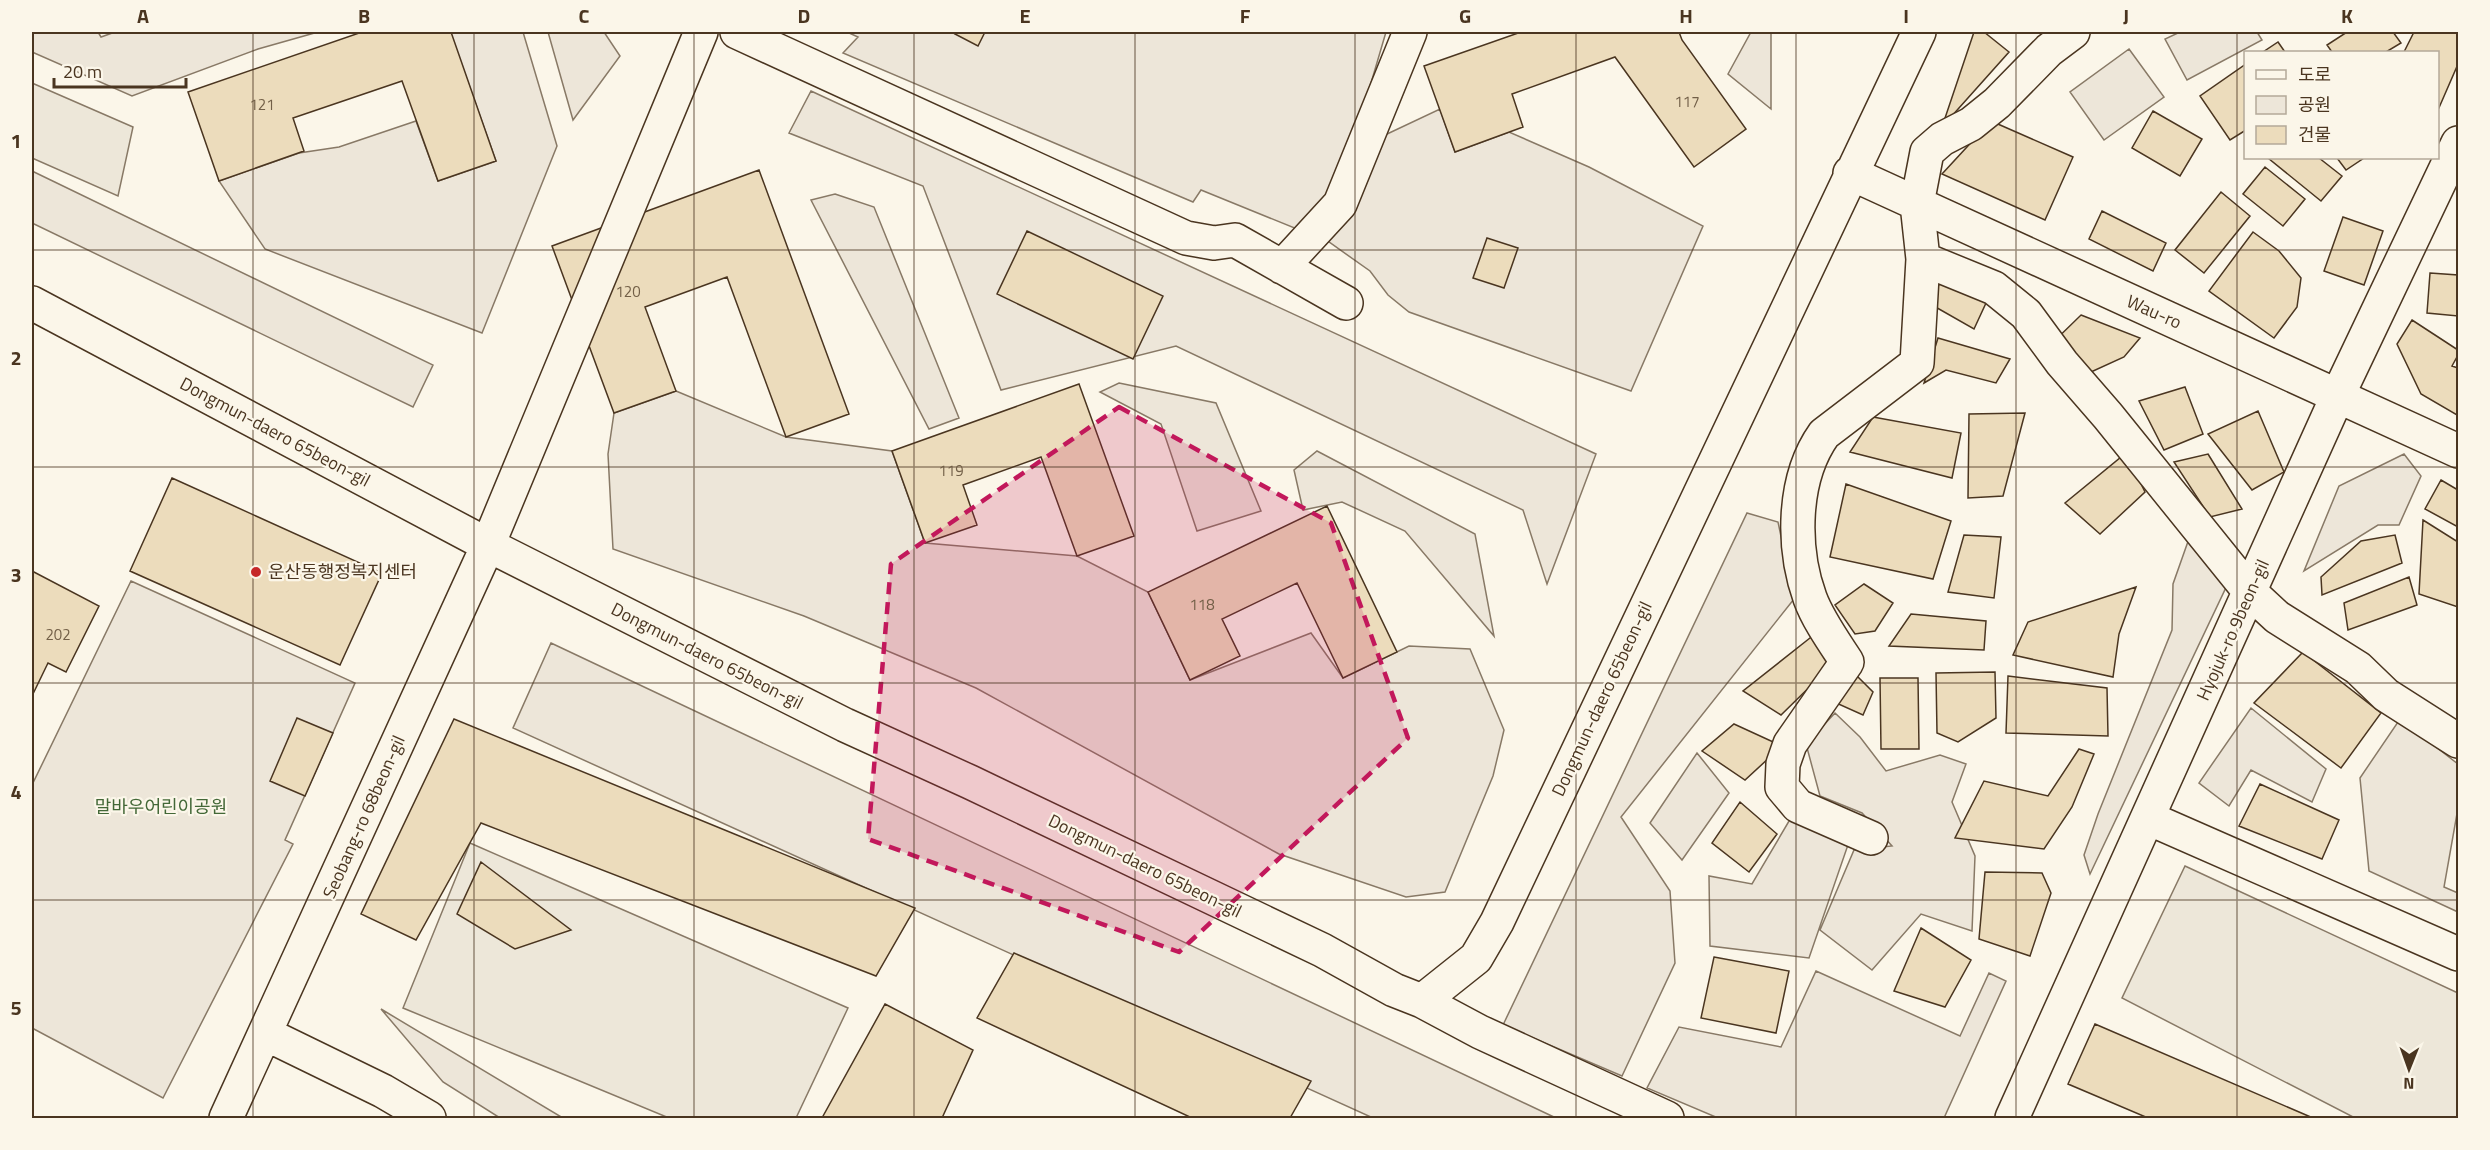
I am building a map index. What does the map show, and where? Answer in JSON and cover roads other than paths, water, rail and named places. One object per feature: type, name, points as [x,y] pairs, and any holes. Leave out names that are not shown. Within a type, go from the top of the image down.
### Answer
[{"type":"street","name":"Seobang-ro 68beon-gil","points":[[226,1119],[488,545],[701,32]]},
{"type":"street","points":[[737,32],[1186,238],[1214,243],[1235,240],[1346,303]]},
{"type":"street","points":[[1282,267],[1340,204],[1410,32]]},
{"type":"street","name":"Dongmun-daero 65beon-gil","points":[[32,303],[488,545],[845,725],[1322,950],[1394,990],[1422,1001],[1476,958],[1497,922],[1918,32]]},
{"type":"street","points":[[1871,837],[1798,806],[1782,787],[1783,764],[1790,744],[1847,662],[1810,600],[1801,567],[1797,537],[1807,467],[1824,434],[1917,363],[1923,259],[1917,204],[1927,152],[1942,139],[1979,117],[2049,50],[2073,32]]},
{"type":"street","name":"Hyojuk-ro 9beon-gil","points":[[2012,1119],[2338,395],[2458,143]]},
{"type":"street","name":"Wau-ro","points":[[1850,172],[2458,451]]},
{"type":"street","points":[[1923,259],[1994,288],[2026,314],[2062,363],[2108,416],[2250,592],[2277,617],[2358,668],[2386,695],[2458,741]]},
{"type":"street","points":[[2148,818],[2458,954]]},
{"type":"street","points":[[1422,1001],[1480,1032],[1667,1119]]},
{"type":"street","points":[[266,1034],[383,1090],[429,1119]]},
{"type":"place","name":"운산동행정복지센터","points":[[256,572]]},
{"type":"park label","name":"말바우어린이공원","points":[[161,807]]}]
